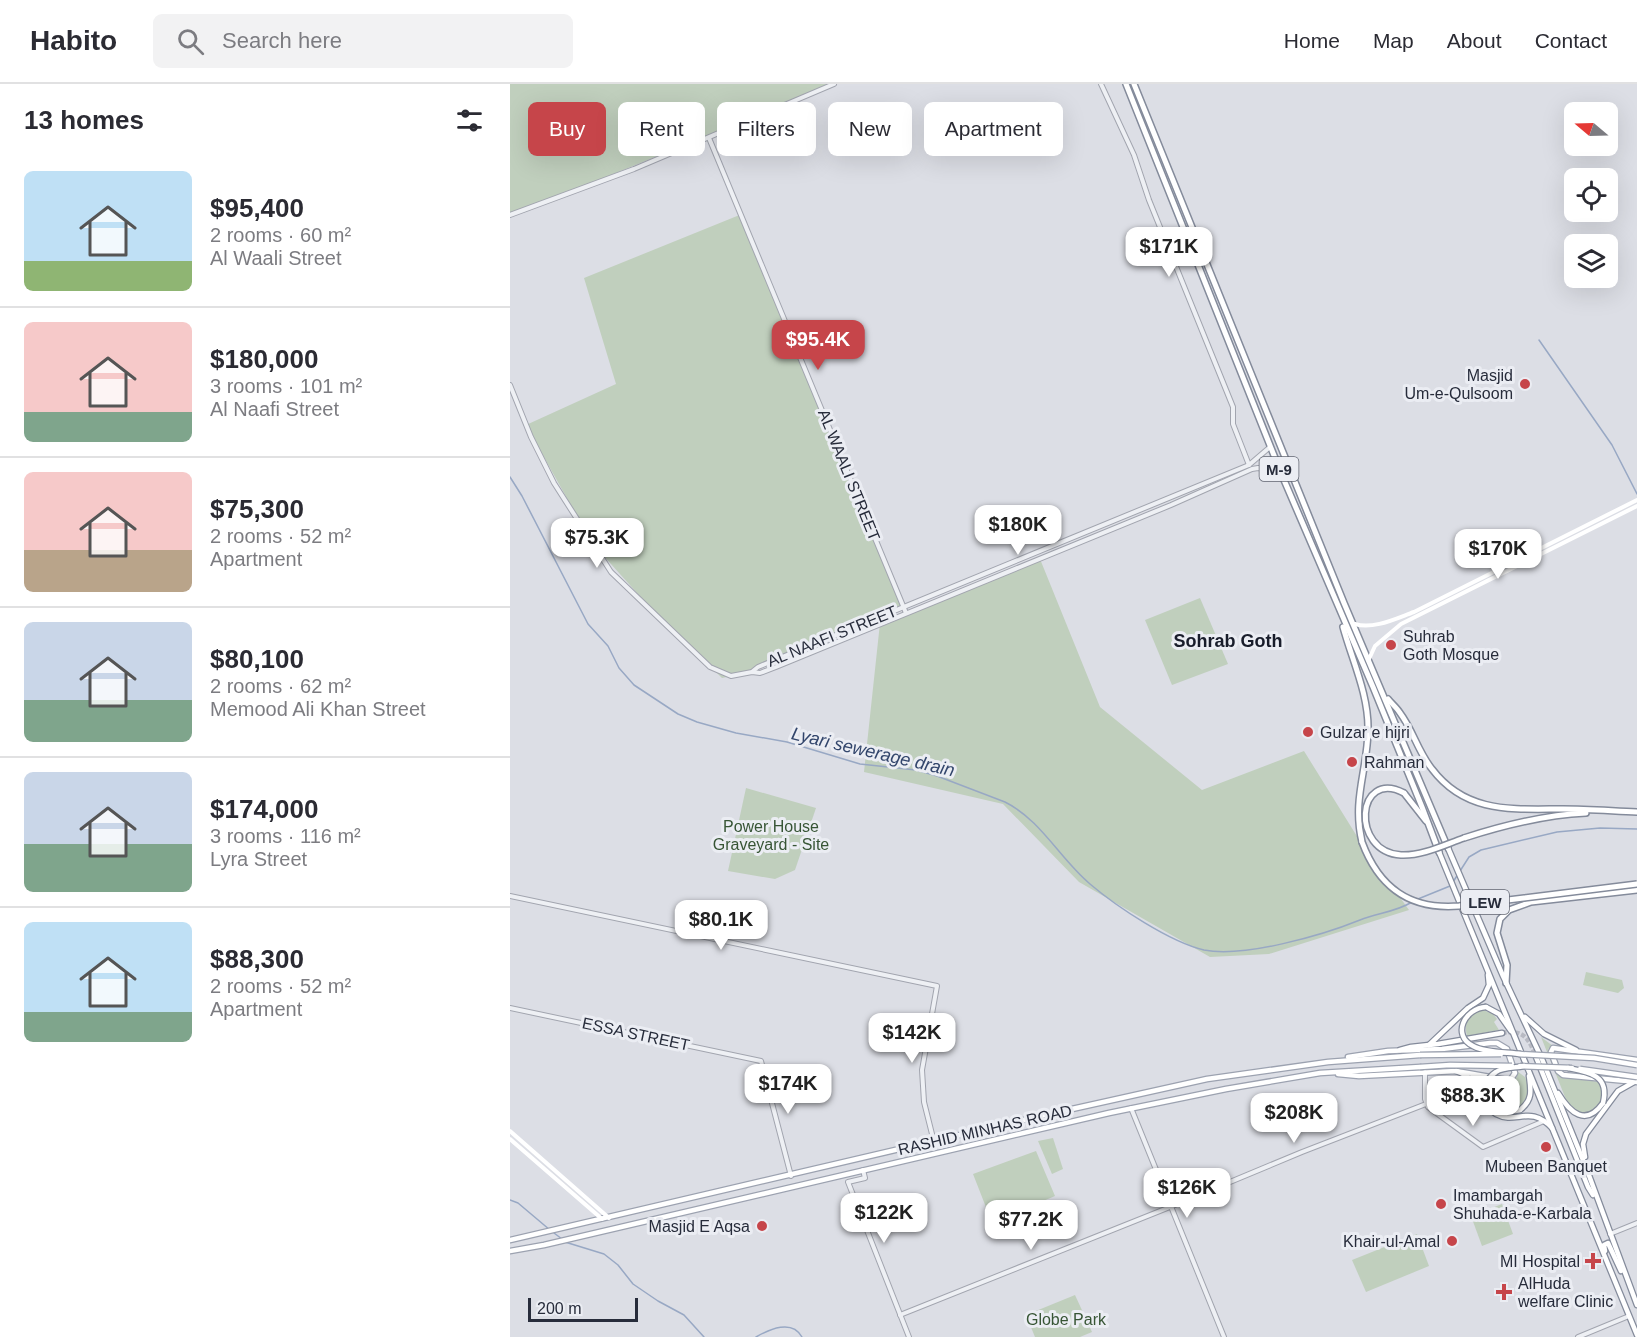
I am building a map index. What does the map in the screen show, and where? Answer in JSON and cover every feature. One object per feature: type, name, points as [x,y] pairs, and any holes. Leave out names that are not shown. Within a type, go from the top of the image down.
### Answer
[{"type":"highway","name":"M-9","points":[[1126,84],[1270,447],[1439,852]]},
{"type":"highway","name":"M-9","points":[[1134,84],[1259,396],[1448,848]]},
{"type":"highway","name":"LEW","points":[[1339,609],[1363,692],[1368,720],[1358,825],[1362,842],[1373,868],[1388,885],[1415,902],[1435,907],[1637,884]]},
{"type":"highway","points":[[1384,695],[1401,714],[1422,756],[1432,770],[1447,786],[1469,799],[1483,805],[1509,810],[1564,809],[1637,812]]},
{"type":"highway","points":[[1429,825],[1404,793],[1382,788],[1369,798],[1365,823],[1371,838],[1381,849],[1393,854],[1407,855],[1492,829],[1543,818],[1609,811]]},
{"type":"highway","name":"LEW","points":[[1506,983],[1507,965],[1497,933],[1500,919],[1509,910],[1531,902],[1637,890]]},
{"type":"main road","points":[[1355,624],[1364,626],[1389,621],[1421,609],[1637,500]]},
{"type":"main road","points":[[1369,659],[1375,646],[1393,630],[1473,587],[1637,506]]},
{"type":"main road","points":[[1389,621],[1393,630]]},
{"type":"main road","points":[[1448,848],[1549,1078],[1587,1170],[1637,1305]]},
{"type":"main road","points":[[1439,852],[1518,1040],[1525,1063],[1532,1092],[1525,1106],[1520,1110],[1508,1113],[1496,1108],[1488,1098],[1487,1085],[1490,1078],[1499,1070],[1525,1063]]},
{"type":"main road","points":[[1430,1046],[1487,992],[1488,976],[1483,958]]},
{"type":"main road","points":[[1518,1040],[1499,1014],[1486,1007],[1475,1009],[1466,1016],[1462,1027],[1467,1042],[1477,1048],[1521,1054],[1594,1058],[1637,1065]]},
{"type":"main road","points":[[1518,1008],[1544,1035],[1576,1050]]},
{"type":"main road","points":[[1328,1062],[1502,1033]]},
{"type":"main road","points":[[1401,1050],[1442,1049],[1497,1043],[1507,1049],[1515,1073],[1511,1080],[1507,1080],[1456,1071],[1422,1069]]},
{"type":"main road","points":[[1636,1080],[1561,1074],[1551,1049],[1576,1050],[1637,1060]]},
{"type":"main road","name":"RASHID MINHAS ROAD","points":[[510,1240],[553,1232],[1207,1079],[1328,1062],[1420,1055],[1521,1054]]},
{"type":"main road","points":[[1536,1057],[1588,1187],[1597,1200]]},
{"type":"main road","points":[[1525,1063],[1636,1334],[1627,1335]]},
{"type":"main road","points":[[1422,1069],[1450,1065],[1525,1063],[1585,1071],[1598,1078],[1605,1089],[1603,1103],[1593,1113],[1586,1116],[1573,1113],[1564,1104],[1549,1078]]},
{"type":"main road","points":[[1568,1068],[1636,1080]]},
{"type":"main road","name":"RASHID MINHAS ROAD","points":[[510,1251],[564,1241],[1131,1108],[1226,1089],[1320,1073],[1422,1069]]},
{"type":"main road","points":[[1456,1071],[1472,1079],[1485,1103],[1496,1114],[1512,1117],[1525,1114],[1540,1118],[1555,1132]]},
{"type":"main road","points":[[1587,1170],[1583,1149],[1586,1134],[1618,1091],[1636,1080]]},
{"type":"main road","points":[[510,1131],[610,1218]]},
{"type":"main road","points":[[510,1139],[603,1220]]},
{"type":"main road","points":[[762,1182],[759,1189],[765,1193]]},
{"type":"main road","points":[[732,1190],[737,1194],[734,1201]]},
{"type":"main road","points":[[1611,1274],[1611,1266],[1604,1247],[1606,1243],[1627,1280]]},
{"type":"street","points":[[510,214],[709,138],[834,84]]},
{"type":"street","points":[[1101,84],[1134,155],[1149,200],[1233,406],[1233,424],[1249,465]]},
{"type":"street","name":"AL WAALI STREET","points":[[709,138],[906,613]]},
{"type":"street","points":[[510,385],[531,437],[554,483],[611,572],[710,667],[730,676],[752,672]]},
{"type":"street","name":"AL NAAFI STREET","points":[[752,672],[758,667],[1249,465],[1270,447]]},
{"type":"street","name":"AL NAAFI STREET","points":[[752,672],[760,674],[1171,505],[1252,469],[1258,468],[1281,473]]},
{"type":"street","points":[[510,896],[937,986],[922,1070],[924,1102],[934,1142]]},
{"type":"street","name":"ESSA STREET","points":[[510,1008],[761,1061],[792,1176]]},
{"type":"street","points":[[1422,1069],[1426,1104],[1483,1147],[1545,1121]]},
{"type":"street","points":[[900,1315],[1426,1104]]},
{"type":"street","points":[[1131,1108],[1224,1337]]},
{"type":"street","points":[[863,1170],[865,1178],[848,1182],[909,1337]]},
{"type":"street","points":[[1610,1234],[1637,1223]]},
{"type":"street","points":[[1578,1337],[1629,1316]]},
{"type":"green space","points":[[510,84],[835,84],[791,102],[717,102],[717,132],[705,137],[705,102],[618,102],[618,156],[658,156],[510,216]]},
{"type":"green space","points":[[742,214],[903,607],[742,674],[722,678],[656,614],[592,543],[526,425],[616,384],[584,278]]},
{"type":"green space","points":[[1040,559],[1100,707],[1202,790],[1304,751],[1363,846],[1409,910],[1269,954],[1210,957],[1079,882],[1003,804],[864,772],[880,623]]},
{"type":"green space","points":[[1200,598],[1228,664],[1172,685],[1145,620]]},
{"type":"green space","name":"Power House Graveyard - Site","points":[[746,788],[816,808],[795,870],[775,879],[728,871]]},
{"type":"green space","points":[[1586,972],[1622,980],[1624,988],[1618,993],[1583,985]]},
{"type":"green space","points":[[1483,1010],[1493,1014],[1497,1019],[1494,1022],[1499,1030],[1467,1036],[1467,1022],[1474,1013]]},
{"type":"green space","points":[[1541,1037],[1553,1046],[1548,1049],[1559,1076],[1599,1082],[1602,1098],[1597,1107],[1582,1114],[1569,1107]]},
{"type":"green space","points":[[1517,1071],[1525,1077],[1530,1091],[1521,1107],[1504,1109],[1492,1099],[1491,1084],[1495,1080],[1511,1082],[1517,1077]]},
{"type":"green space","points":[[1053,1138],[1063,1169],[1052,1174],[1038,1141]]},
{"type":"green space","points":[[1036,1151],[1055,1196],[1036,1204],[1037,1209],[1017,1216],[1018,1221],[994,1231],[991,1222],[1004,1216],[991,1220],[973,1174]]},
{"type":"green space","points":[[1502,1204],[1513,1234],[1482,1246],[1471,1216]]},
{"type":"green space","points":[[1417,1234],[1429,1266],[1366,1292],[1352,1260]]},
{"type":"green space","name":"Globe Park","points":[[1075,1295],[1092,1332],[1080,1337],[1035,1337],[1026,1315]]},
{"type":"waterway","points":[[1539,340],[1612,445],[1637,494]]},
{"type":"waterway","name":"Lyari sewerage drain","points":[[510,477],[588,624],[608,646],[619,668],[634,685],[678,714],[736,733],[787,742],[860,764],[916,770],[1005,802],[1040,829],[1079,874],[1101,893],[1160,932],[1204,950],[1240,951],[1283,944],[1400,908],[1412,902]]},
{"type":"waterway","name":"Lyari sewerage drain","points":[[1453,882],[1469,857],[1481,850],[1557,832],[1600,828],[1637,829]]},
{"type":"waterway","name":"Lyari sewerage drain","points":[[1418,899],[1450,886]]},
{"type":"waterway","points":[[510,1200],[518,1203],[550,1230]]},
{"type":"waterway","points":[[554,1233],[562,1239]]},
{"type":"waterway","points":[[565,1242],[604,1254],[618,1265],[633,1284],[684,1315],[704,1337]]},
{"type":"waterway","points":[[756,1337],[780,1327],[793,1328],[802,1337]]},
{"type":"tunnel","points":[[1502,1033],[1515,1032],[1524,1036],[1536,1057]]},
{"type":"place","name":"Masjid Um-e-Qulsoom","points":[[1525,384]]},
{"type":"place","name":"Suhrab Goth Mosque","points":[[1391,645]]},
{"type":"place","name":"Gulzar e hijri","points":[[1308,732]]},
{"type":"place","name":"Rahman","points":[[1352,762]]},
{"type":"place","name":"Mubeen Banquet","points":[[1546,1147]]},
{"type":"place","name":"Imambargah Shuhada-e-Karbala","points":[[1441,1204]]},
{"type":"place","name":"Masjid E Aqsa","points":[[762,1226]]},
{"type":"place","name":"Khair-ul-Amal","points":[[1452,1241]]},
{"type":"place","name":"MI Hospital","points":[[1593,1261]]},
{"type":"place","name":"AlHuda welfare Clinic","points":[[1504,1292]]},
{"type":"district","name":"Sohrab Goth","points":[[1228,641]]}]
